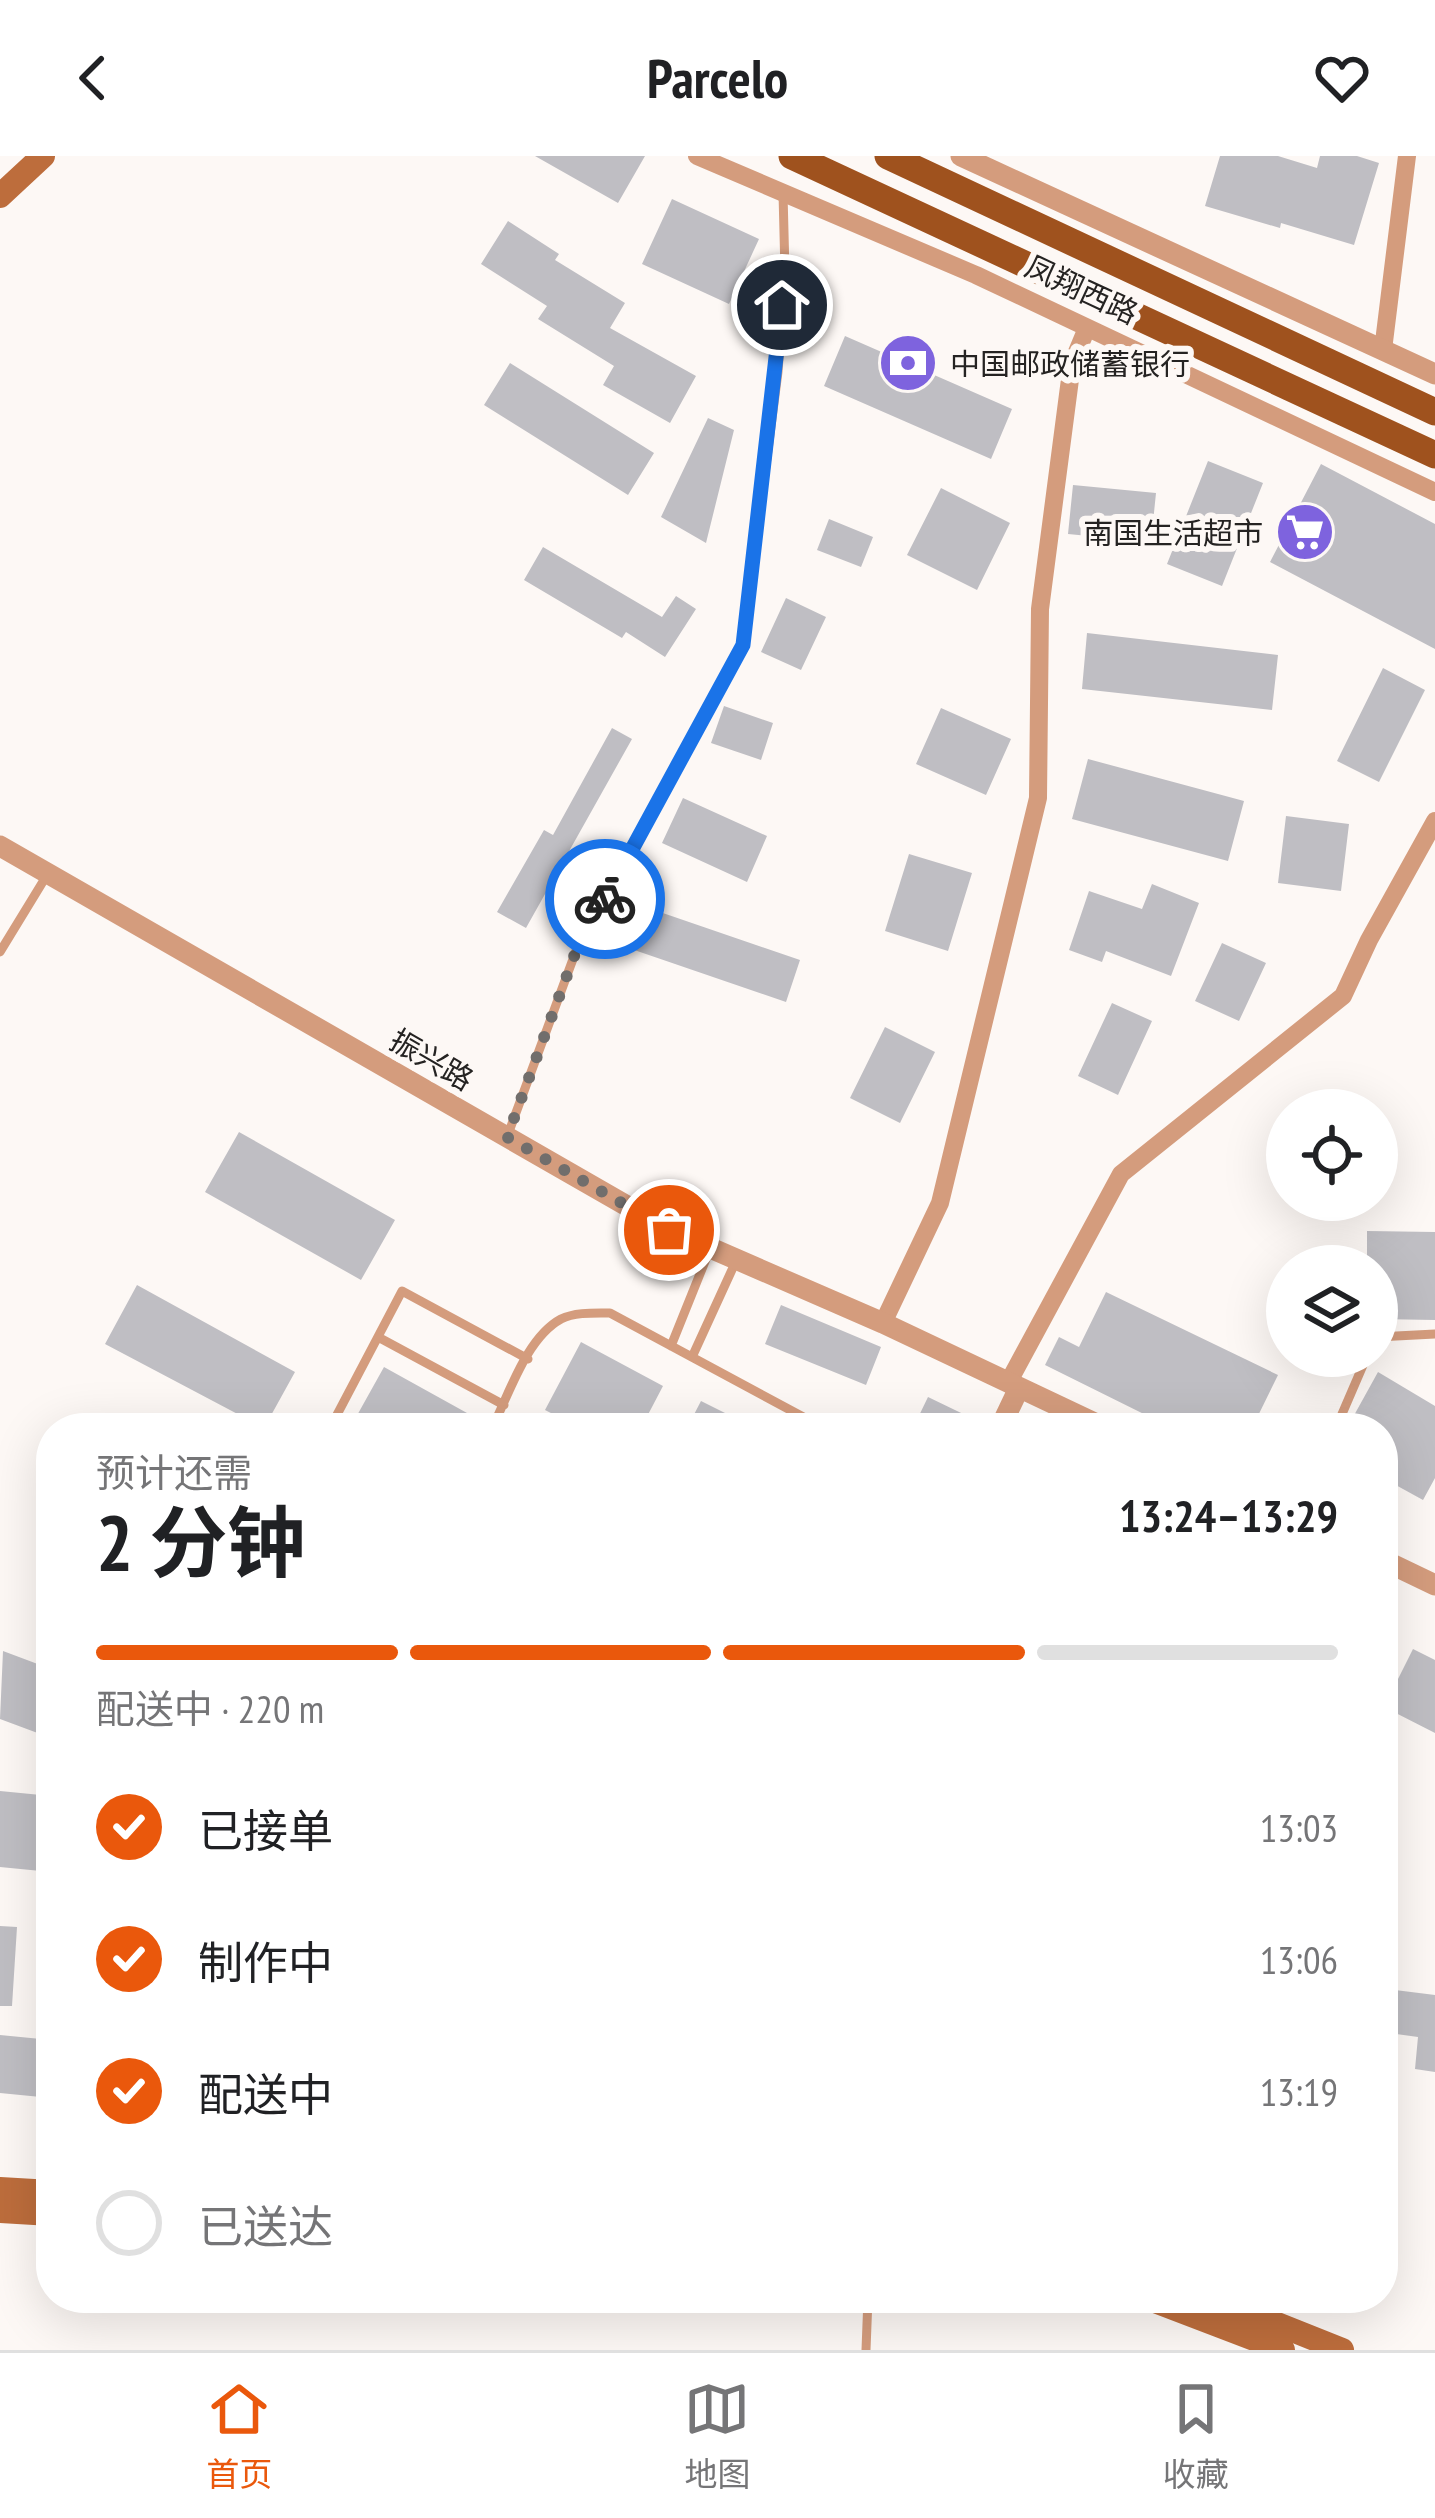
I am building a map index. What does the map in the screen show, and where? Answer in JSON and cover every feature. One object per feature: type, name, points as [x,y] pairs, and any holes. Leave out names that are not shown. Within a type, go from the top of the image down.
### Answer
[{"type":"main road","points":[[0,196],[43,156]]},
{"type":"main road","name":"凤翔西路","points":[[792,156],[1435,455]]},
{"type":"main road","name":"凤翔西路","points":[[889,156],[1435,412]]},
{"type":"main road","points":[[0,2189],[36,2191]]},
{"type":"main road","points":[[0,2211],[36,2213]]},
{"type":"main road","points":[[1186,2313],[1283,2350]]},
{"type":"main road","points":[[1249,2313],[1342,2350]]},
{"type":"street","name":"凤翔西路","points":[[697,156],[1088,328],[1435,492]]},
{"type":"street","points":[[961,156],[1435,374]]},
{"type":"street","points":[[1383,350],[1407,156]]},
{"type":"street","points":[[883,1323],[940,1203],[1038,798],[1040,609],[1072,364],[1088,328]]},
{"type":"street","points":[[1005,1413],[1014,1385],[1121,1174],[1343,996],[1435,821]]},
{"type":"street","name":"振兴路","points":[[0,846],[669,1230],[1073,1413]]},
{"type":"street","points":[[1398,1567],[1435,1585]]},
{"type":"lane","points":[[507,1137],[576,951],[743,645],[778,372],[785,272],[783,193]]},
{"type":"lane","points":[[0,952],[48,873]]},
{"type":"lane","points":[[671,1346],[710,1250]]},
{"type":"lane","points":[[692,1357],[736,1261]]},
{"type":"lane","points":[[338,1413],[402,1292],[528,1359]]},
{"type":"lane","points":[[500,1413],[544,1333],[562,1318],[610,1313],[796,1413]]},
{"type":"lane","points":[[1398,1336],[1435,1334]]},
{"type":"lane","points":[[378,1337],[504,1406]]},
{"type":"lane","points":[[1342,1413],[1358,1377]]},
{"type":"lane","points":[[866,2350],[867,2313]]},
{"type":"building","points":[[535,156],[645,156],[618,203]]},
{"type":"building","points":[[1220,156],[1278,156],[1317,168],[1320,156],[1357,156],[1379,163],[1354,245],[1205,206]]},
{"type":"building","points":[[672,199],[759,239],[729,304],[642,264]]},
{"type":"building","points":[[508,221],[559,254],[555,260],[625,303],[610,328],[696,376],[670,423],[603,385],[614,366],[538,319],[547,306],[481,264]]},
{"type":"building","points":[[845,336],[1012,409],[991,459],[824,386]]},
{"type":"building","points":[[510,363],[654,453],[628,495],[484,405]]},
{"type":"building","points":[[708,418],[734,430],[706,543],[661,517]]},
{"type":"building","points":[[1208,461],[1263,483],[1222,586],[1167,564]]},
{"type":"building","points":[[1321,464],[1435,524],[1435,649],[1270,562]]},
{"type":"building","points":[[1073,485],[1156,493],[1151,542],[1068,534]]},
{"type":"building","points":[[941,488],[1010,523],[977,590],[907,555]]},
{"type":"building","points":[[829,519],[873,537],[861,567],[817,550]]},
{"type":"building","points":[[543,547],[662,617],[676,596],[696,609],[665,657],[626,632],[622,638],[524,580]]},
{"type":"building","points":[[786,598],[826,617],[801,670],[761,652]]},
{"type":"building","points":[[1087,633],[1278,655],[1272,710],[1082,689]]},
{"type":"building","points":[[1383,668],[1425,690],[1379,782],[1337,761]]},
{"type":"building","points":[[724,706],[773,723],[761,760],[711,743]]},
{"type":"building","points":[[941,708],[1011,739],[986,795],[916,764]]},
{"type":"building","points":[[612,728],[632,739],[526,928],[497,912],[544,830],[553,835]]},
{"type":"building","points":[[1088,759],[1244,801],[1228,861],[1072,819]]},
{"type":"building","points":[[683,798],[767,836],[747,882],[662,843]]},
{"type":"building","points":[[1286,816],[1349,824],[1341,891],[1278,883]]},
{"type":"building","points":[[909,854],[972,873],[948,951],[885,931]]},
{"type":"building","points":[[1152,884],[1199,903],[1171,976],[1106,951],[1102,962],[1069,950],[1089,891],[1142,909]]},
{"type":"building","points":[[622,899],[800,960],[786,1002],[608,941]]},
{"type":"building","points":[[1222,943],[1266,963],[1239,1021],[1195,1001]]},
{"type":"building","points":[[1112,1003],[1152,1021],[1118,1095],[1078,1076]]},
{"type":"building","points":[[885,1027],[935,1052],[900,1123],[850,1098]]},
{"type":"building","points":[[239,1132],[395,1220],[361,1280],[205,1192]]},
{"type":"building","points":[[1367,1231],[1435,1232],[1435,1320],[1398,1319],[1398,1245],[1367,1245]]},
{"type":"building","points":[[137,1285],[295,1372],[272,1413],[236,1413],[105,1344]]},
{"type":"building","points":[[1106,1292],[1266,1369],[1266,1377],[1277,1377],[1259,1413],[1142,1413],[1045,1365],[1059,1337],[1079,1347]]},
{"type":"building","points":[[781,1305],[881,1347],[866,1385],[765,1344]]},
{"type":"building","points":[[581,1342],[663,1386],[649,1413],[545,1410]]},
{"type":"building","points":[[384,1367],[467,1413],[358,1413]]},
{"type":"building","points":[[1375,1377],[1386,1377],[1435,1406],[1435,1478],[1423,1500],[1398,1486],[1398,1413],[1355,1413]]},
{"type":"building","points":[[928,1397],[961,1413],[920,1413]]},
{"type":"building","points":[[701,1401],[725,1413],[695,1413]]},
{"type":"building","points":[[1413,1649],[1435,1660],[1435,1733],[1398,1714],[1398,1679]]},
{"type":"building","points":[[3,1651],[36,1663],[36,1732],[0,1719]]},
{"type":"building","points":[[0,1791],[36,1795],[36,1871],[0,1867]]},
{"type":"building","points":[[0,1926],[17,1927],[12,2006],[0,2006]]},
{"type":"building","points":[[1398,1990],[1435,1995],[1435,2072],[1415,2069],[1418,2037],[1398,2034]]},
{"type":"building","points":[[0,2035],[36,2039],[36,2097],[0,2093]]},
{"type":"way so far","points":[[605,899],[576,951],[507,1137],[669,1230]]},
{"type":"place","name":"中国邮政储蓄银行","points":[[908,363]]},
{"type":"place","name":"南国生活超市","points":[[1305,532]]},
{"type":"route","points":[[605,899],[743,645],[778,372],[782,305]]}]
